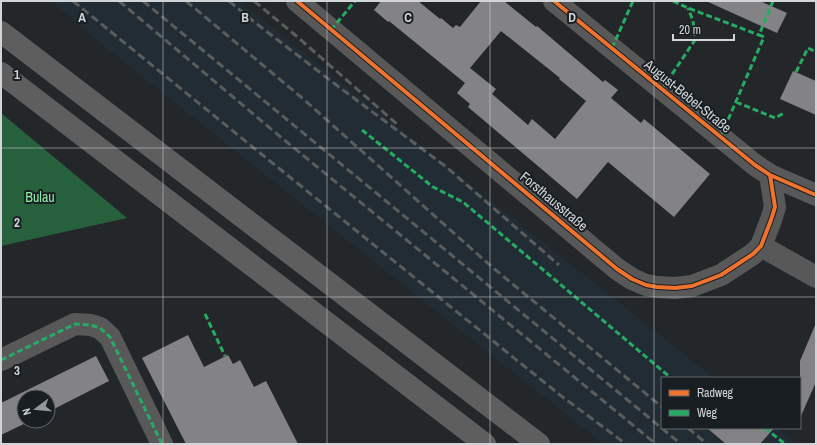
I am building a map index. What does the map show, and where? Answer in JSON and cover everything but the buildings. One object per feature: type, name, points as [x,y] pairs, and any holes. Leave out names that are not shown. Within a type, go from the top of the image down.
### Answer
[{"type":"highway","points":[[1,32],[539,444]]},
{"type":"highway","points":[[1,73],[485,444]]},
{"type":"street","name":"Forsthausstraße","points":[[297,1],[617,269],[632,279],[646,285],[675,288],[692,286],[721,275],[753,254],[761,246],[771,220],[774,207],[770,175]]},
{"type":"street","name":"August-Bebel-Straße","points":[[554,1],[755,165],[770,175],[816,195]]},
{"type":"street","points":[[761,246],[816,277]]},
{"type":"street","points":[[1,360],[75,324],[92,325],[100,328],[110,337],[162,444]]},
{"type":"shaded area","points":[[51,1],[239,1],[713,377],[661,377],[661,429],[778,429],[797,444],[603,444],[111,52]]},
{"type":"green space","name":"Bulau","points":[[1,113],[127,218],[1,246]]},
{"type":"railway","points":[[73,1],[560,395],[626,444]]},
{"type":"railway","points":[[119,1],[277,134],[656,444]]},
{"type":"railway","points":[[143,1],[661,428]]},
{"type":"railway","points":[[186,1],[301,97],[492,267],[661,406]]},
{"type":"railway","points":[[229,1],[335,84],[445,166],[559,265]]},
{"type":"railway","points":[[254,1],[398,125]]},
{"type":"railway","points":[[663,429],[681,444]]},
{"type":"railway","points":[[689,429],[707,444]]},
{"type":"marked path","points":[[331,30],[355,1]]},
{"type":"marked path","points":[[612,48],[633,1]]},
{"type":"marked path","points":[[673,1],[759,35]]},
{"type":"marked path","points":[[721,136],[764,37],[759,35],[773,1]]},
{"type":"marked path","points":[[662,89],[695,40],[693,21],[688,8]]},
{"type":"marked path","points":[[796,72],[808,48],[816,52]]},
{"type":"marked path","points":[[736,102],[775,118],[784,113]]},
{"type":"marked path","points":[[362,130],[433,187],[463,202],[670,377]]},
{"type":"marked path","points":[[205,314],[225,356]]},
{"type":"marked path","points":[[1,360],[75,324],[91,325],[100,328],[110,337],[162,444]]},
{"type":"marked path","points":[[766,429],[785,444]]},
{"type":"cycle path","points":[[297,1],[617,269],[632,279],[646,285],[675,288],[692,286],[721,275],[753,254],[761,246],[775,207],[770,175]]},
{"type":"cycle path","points":[[554,1],[755,165],[770,175],[816,195]]}]
